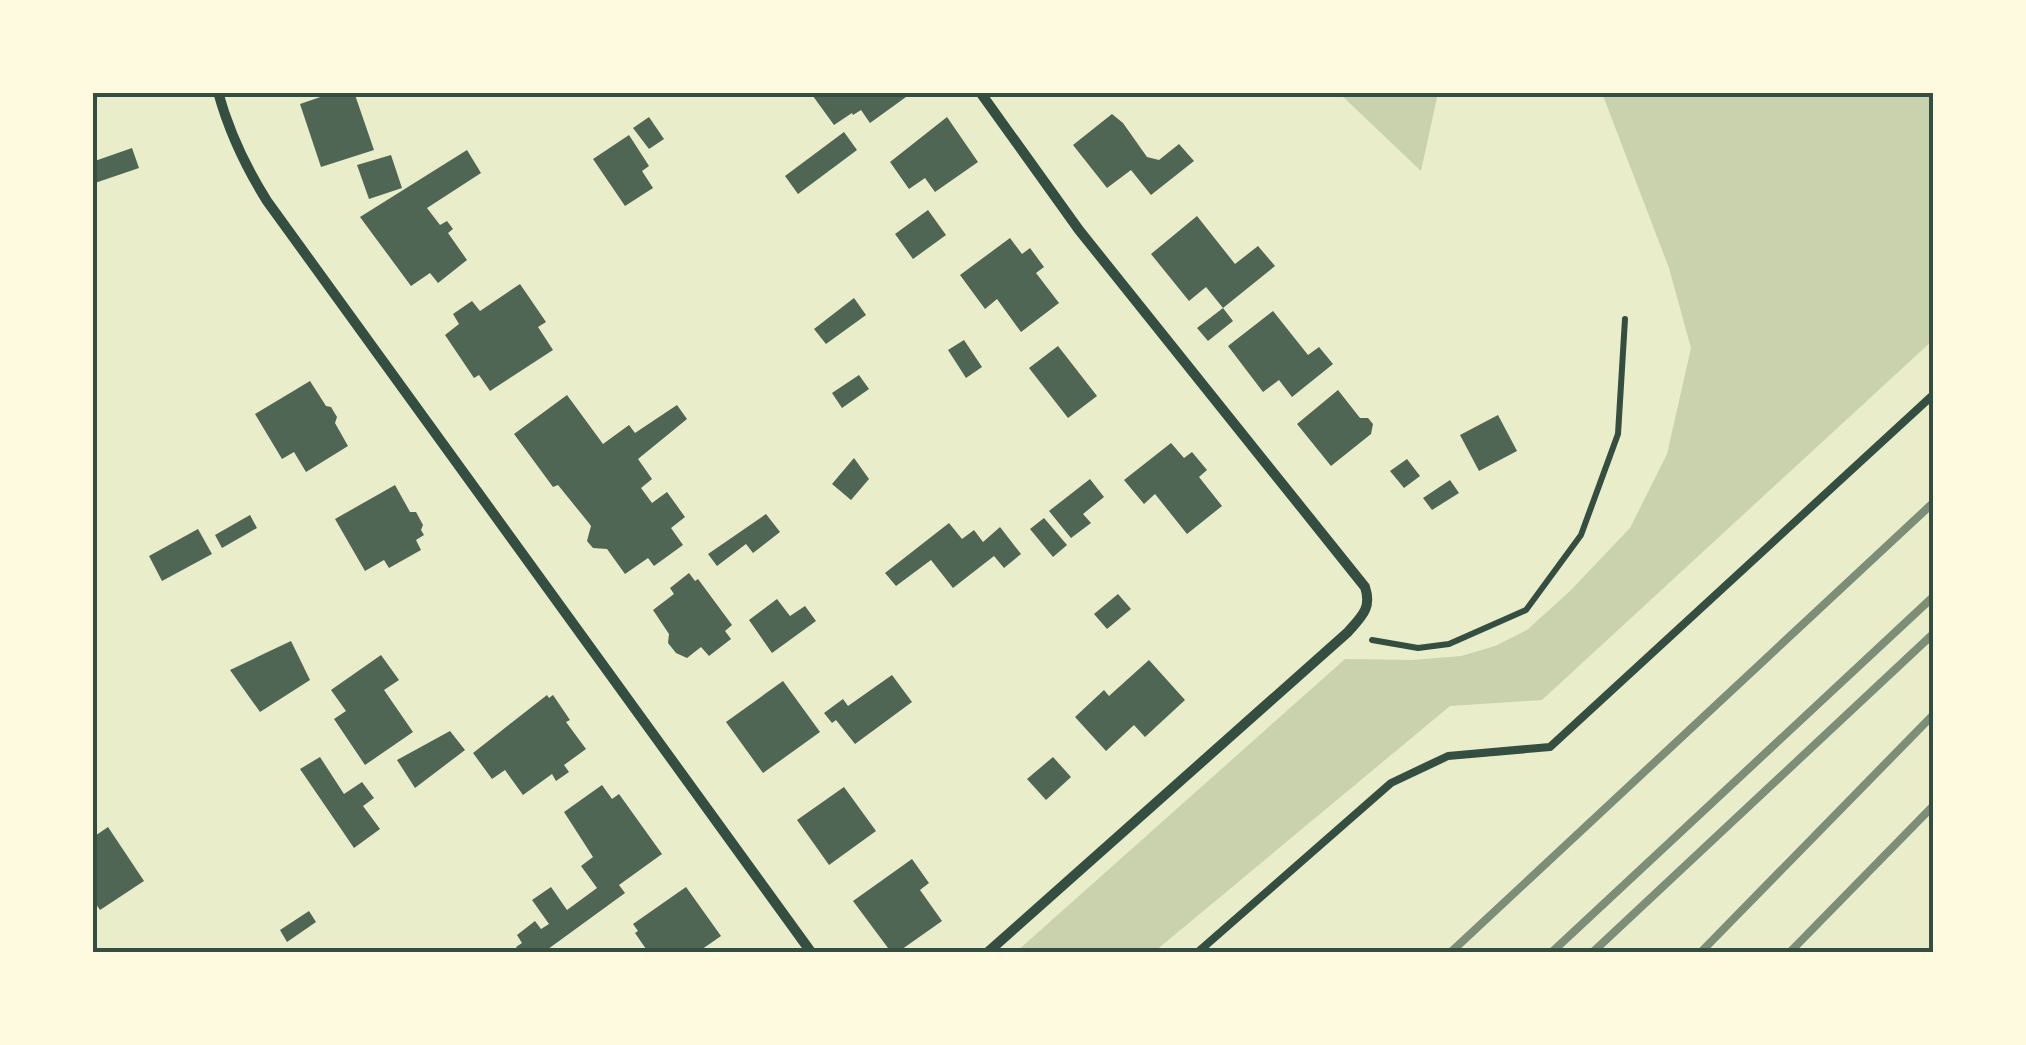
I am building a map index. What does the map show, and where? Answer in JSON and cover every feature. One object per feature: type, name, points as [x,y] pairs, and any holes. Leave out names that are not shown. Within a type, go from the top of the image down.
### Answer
[{"type":"street","points":[[218,92],[246,168],[268,201],[812,952]]},
{"type":"street","points":[[980,92],[1079,230],[1364,587],[1369,599],[1368,610],[1348,632],[988,952]]},
{"type":"lane","points":[[1198,952],[1391,783],[1448,756],[1550,746],[1934,394]]},
{"type":"path","points":[[1348,632],[1384,645],[1418,648],[1450,644],[1526,610],[1582,535],[1618,434],[1625,318]]},
{"type":"green space","points":[[1339,93],[1438,93],[1421,171]]},
{"type":"green space","points":[[1602,93],[1933,93],[1933,340],[1542,700],[1450,706],[1154,952],[1016,952],[1345,659],[1461,656],[1495,646],[1527,630],[1630,528],[1667,454],[1691,348],[1669,268]]},
{"type":"building","points":[[335,92],[354,92],[374,150],[321,167],[300,104]]},
{"type":"building","points":[[810,92],[903,92],[906,97],[870,123],[861,110],[834,125]]},
{"type":"building","points":[[1112,114],[1147,157],[1159,160],[1179,144],[1194,161],[1151,195],[1131,170],[1107,188],[1073,145]]},
{"type":"building","points":[[649,117],[664,139],[649,149],[633,128]]},
{"type":"building","points":[[947,117],[978,162],[935,192],[925,178],[909,189],[890,162]]},
{"type":"building","points":[[844,132],[857,150],[798,194],[785,176]]},
{"type":"building","points":[[629,135],[649,166],[642,171],[653,188],[625,206],[593,159]]},
{"type":"building","points":[[132,148],[139,168],[92,184],[92,162]]},
{"type":"building","points":[[467,150],[481,173],[427,208],[440,225],[447,221],[453,229],[448,233],[467,260],[438,283],[430,273],[411,286],[360,217]]},
{"type":"building","points":[[391,155],[402,188],[369,199],[357,165]]},
{"type":"building","points":[[928,210],[946,235],[913,259],[895,234]]},
{"type":"building","points":[[1197,216],[1235,264],[1258,246],[1275,266],[1223,308],[1206,287],[1189,301],[1151,254]]},
{"type":"building","points":[[1010,238],[1022,254],[1030,248],[1044,267],[1036,273],[1059,303],[1021,332],[997,299],[985,309],[960,275]]},
{"type":"building","points":[[520,284],[546,322],[538,327],[553,350],[490,391],[479,375],[474,378],[445,335],[459,324],[453,314],[472,301],[480,311]]},
{"type":"building","points":[[854,298],[866,315],[826,344],[814,329]]},
{"type":"building","points":[[1223,308],[1233,321],[1208,341],[1197,328]]},
{"type":"building","points":[[1273,311],[1308,355],[1319,347],[1333,364],[1292,397],[1279,380],[1263,392],[1228,346]]},
{"type":"building","points":[[964,340],[982,367],[966,378],[948,350]]},
{"type":"building","points":[[1058,346],[1097,396],[1068,418],[1029,368]]},
{"type":"building","points":[[859,375],[869,389],[842,408],[832,393]]},
{"type":"building","points":[[310,381],[337,417],[335,423],[348,446],[306,472],[294,452],[282,459],[255,414]]},
{"type":"building","points":[[1338,390],[1360,418],[1368,418],[1373,424],[1371,434],[1331,466],[1297,424]]},
{"type":"building","points":[[567,395],[603,444],[629,425],[635,433],[677,405],[687,419],[638,459],[652,479],[641,488],[652,503],[667,492],[685,517],[671,528],[683,545],[654,566],[648,558],[625,574],[607,549],[593,548],[587,541],[591,526],[558,485],[553,487],[514,434]]},
{"type":"building","points":[[1498,415],[1517,451],[1479,471],[1460,435]]},
{"type":"building","points":[[1171,443],[1184,458],[1192,452],[1207,470],[1199,477],[1222,506],[1187,534],[1155,494],[1144,504],[1124,480]]},
{"type":"building","points":[[854,458],[869,479],[851,500],[832,484]]},
{"type":"building","points":[[1407,459],[1420,476],[1404,488],[1390,471]]},
{"type":"building","points":[[1090,479],[1104,497],[1083,514],[1091,523],[1071,538],[1049,511]]},
{"type":"building","points":[[1450,480],[1459,493],[1432,510],[1423,498]]},
{"type":"building","points":[[395,485],[410,512],[416,512],[423,525],[424,535],[416,540],[421,550],[389,568],[384,560],[365,571],[335,519]]},
{"type":"building","points":[[766,514],[780,532],[753,553],[746,544],[717,566],[708,554]]},
{"type":"building","points":[[250,515],[257,528],[222,548],[215,535]]},
{"type":"building","points":[[1044,518],[1067,545],[1053,557],[1030,529]]},
{"type":"building","points":[[949,523],[962,539],[974,530],[983,542],[1000,527],[1021,554],[1004,568],[994,556],[953,588],[931,560],[896,586],[885,573]]},
{"type":"building","points":[[198,529],[212,554],[162,581],[149,556]]},
{"type":"building","points":[[689,573],[695,581],[698,579],[732,625],[725,631],[731,639],[709,656],[701,647],[687,658],[676,653],[653,610],[674,594],[670,588]]},
{"type":"building","points":[[1118,594],[1131,609],[1107,629],[1094,614]]},
{"type":"building","points":[[777,599],[790,616],[805,606],[816,621],[772,653],[749,620]]},
{"type":"building","points":[[291,641],[310,680],[260,712],[230,670]]},
{"type":"building","points":[[381,655],[399,680],[384,690],[413,732],[365,765],[334,719],[346,711],[331,690]]},
{"type":"building","points":[[1149,660],[1185,700],[1145,737],[1134,725],[1106,751],[1075,717],[1104,690],[1109,696]]},
{"type":"building","points":[[892,675],[912,702],[855,744],[836,720],[832,723],[824,713],[843,699],[848,706]]},
{"type":"building","points":[[783,681],[820,732],[763,773],[726,722]]},
{"type":"building","points":[[547,695],[553,695],[586,749],[564,765],[569,772],[556,781],[552,774],[523,795],[505,770],[492,779],[473,753]]},
{"type":"building","points":[[450,731],[465,750],[415,788],[397,760]]},
{"type":"building","points":[[320,757],[344,794],[362,782],[374,798],[363,806],[380,829],[354,848],[300,769]]},
{"type":"building","points":[[1053,757],[1071,777],[1046,800],[1027,779]]},
{"type":"building","points":[[602,785],[612,799],[619,794],[662,854],[619,885],[625,893],[544,952],[515,952],[522,943],[517,935],[535,921],[541,929],[549,924],[532,900],[551,887],[567,910],[597,888],[581,866],[593,857],[564,812]]},
{"type":"building","points":[[844,787],[876,831],[829,865],[797,820]]},
{"type":"building","points":[[108,827],[144,881],[100,910],[92,898],[92,838]]},
{"type":"building","points":[[912,859],[929,883],[920,890],[942,921],[898,952],[891,952],[853,901]]},
{"type":"building","points":[[686,887],[721,936],[698,952],[640,952],[646,949],[633,924]]},
{"type":"building","points":[[309,911],[316,922],[287,942],[280,930]]},
{"type":"railway","points":[[1451,952],[1934,502]]},
{"type":"railway","points":[[1552,952],[1934,596]]},
{"type":"railway","points":[[1593,952],[1934,633]]},
{"type":"railway","points":[[1701,952],[1934,714]]},
{"type":"railway","points":[[1790,952],[1934,805]]}]
